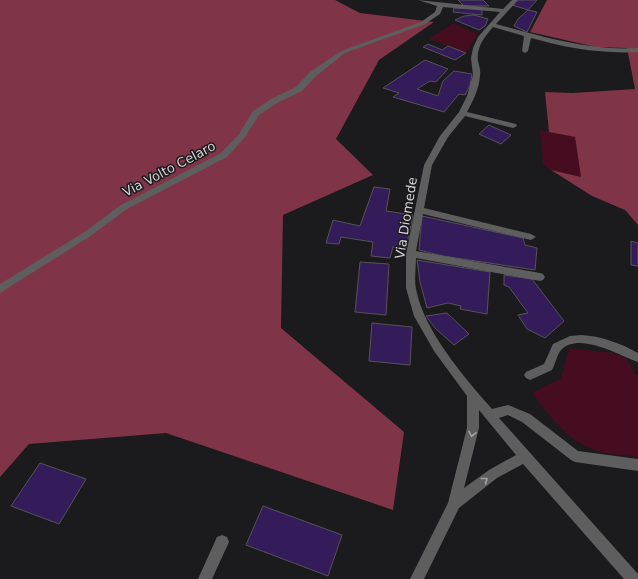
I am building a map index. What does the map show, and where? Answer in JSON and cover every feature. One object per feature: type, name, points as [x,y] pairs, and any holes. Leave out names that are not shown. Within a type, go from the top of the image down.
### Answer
[{"type":"street","points":[[421,0],[441,5],[485,7],[505,11]]},
{"type":"street","name":"Via Diomede","points":[[515,0],[481,36],[474,58],[477,75],[471,96],[463,113],[444,136],[428,165],[411,254],[411,288],[419,316],[438,348],[473,395],[525,457],[633,579]]},
{"type":"street","name":"Via Volto Celaro","points":[[0,289],[86,235],[124,207],[224,155],[242,135],[256,114],[276,100],[299,89],[313,74],[343,52],[423,23],[438,13],[441,5]]},
{"type":"street","points":[[492,25],[572,46],[600,51],[622,52],[638,50]]},
{"type":"street","points":[[525,50],[528,35]]},
{"type":"street","points":[[463,113],[513,126]]},
{"type":"street","points":[[419,210],[531,237]]},
{"type":"street","points":[[411,254],[540,276]]},
{"type":"street","points":[[530,375],[548,367],[558,347],[571,340],[590,341],[616,346],[638,358]]},
{"type":"street","points":[[417,579],[454,504],[473,428],[473,395]]},
{"type":"street","points":[[490,415],[508,410],[520,416],[575,456],[638,465]]},
{"type":"street","points":[[454,504],[493,474],[525,457]]},
{"type":"street","points":[[205,579],[222,542]]},
{"type":"shaded area","points":[[0,0],[335,0],[360,13],[434,22],[379,60],[336,139],[373,175],[283,215],[281,328],[404,432],[393,510],[166,433],[29,444],[0,477]]},
{"type":"shaded area","points":[[547,0],[638,0],[638,225],[625,210],[592,196],[551,170],[581,177],[575,137],[549,132],[545,92],[573,93],[635,89],[627,48],[596,47],[530,32]]},
{"type":"shaded area","points":[[453,23],[478,34],[466,53],[429,39]]},
{"type":"shaded area","points":[[540,130],[575,137],[581,177],[550,170],[543,165]]},
{"type":"shaded area","points":[[569,348],[614,353],[627,359],[635,374],[638,375],[638,457],[600,452],[575,440],[559,427],[532,393],[561,378]]},
{"type":"building","points":[[458,0],[483,0],[489,6],[464,6]]},
{"type":"building","points":[[518,0],[537,0],[528,10],[512,5]]},
{"type":"building","points":[[454,8],[482,9],[482,15],[453,12]]},
{"type":"building","points":[[528,10],[537,12],[527,32],[514,26],[518,19]]},
{"type":"building","points":[[474,15],[488,19],[485,26],[479,30],[455,20],[464,16]]},
{"type":"building","points":[[428,44],[442,50],[448,46],[466,53],[455,60],[423,47]]},
{"type":"building","points":[[425,60],[448,69],[436,82],[430,81],[417,89],[438,96],[443,81],[454,71],[472,74],[470,85],[465,95],[459,94],[444,112],[393,97],[399,93],[383,88]]},
{"type":"building","points":[[489,125],[511,135],[501,144],[479,134]]},
{"type":"building","points":[[374,187],[390,189],[386,211],[413,215],[406,249],[393,247],[390,258],[371,256],[373,242],[341,237],[339,244],[326,243],[333,220],[360,226]]},
{"type":"building","points":[[422,216],[523,238],[525,245],[537,248],[535,270],[443,256],[419,250]]},
{"type":"building","points":[[631,241],[638,243],[638,266],[631,265]]},
{"type":"building","points":[[417,260],[490,272],[487,314],[460,309],[461,306],[448,303],[427,308],[420,282]]},
{"type":"building","points":[[360,262],[389,264],[386,315],[355,312]]},
{"type":"building","points":[[504,275],[532,279],[564,321],[545,338],[527,329],[518,315],[528,313],[509,287],[504,285]]},
{"type":"building","points":[[447,313],[469,334],[454,345],[435,328],[426,316]]},
{"type":"building","points":[[372,323],[412,327],[410,365],[369,361]]},
{"type":"building","points":[[40,463],[86,479],[59,524],[11,506]]},
{"type":"building","points":[[263,506],[342,535],[328,576],[246,545]]}]
